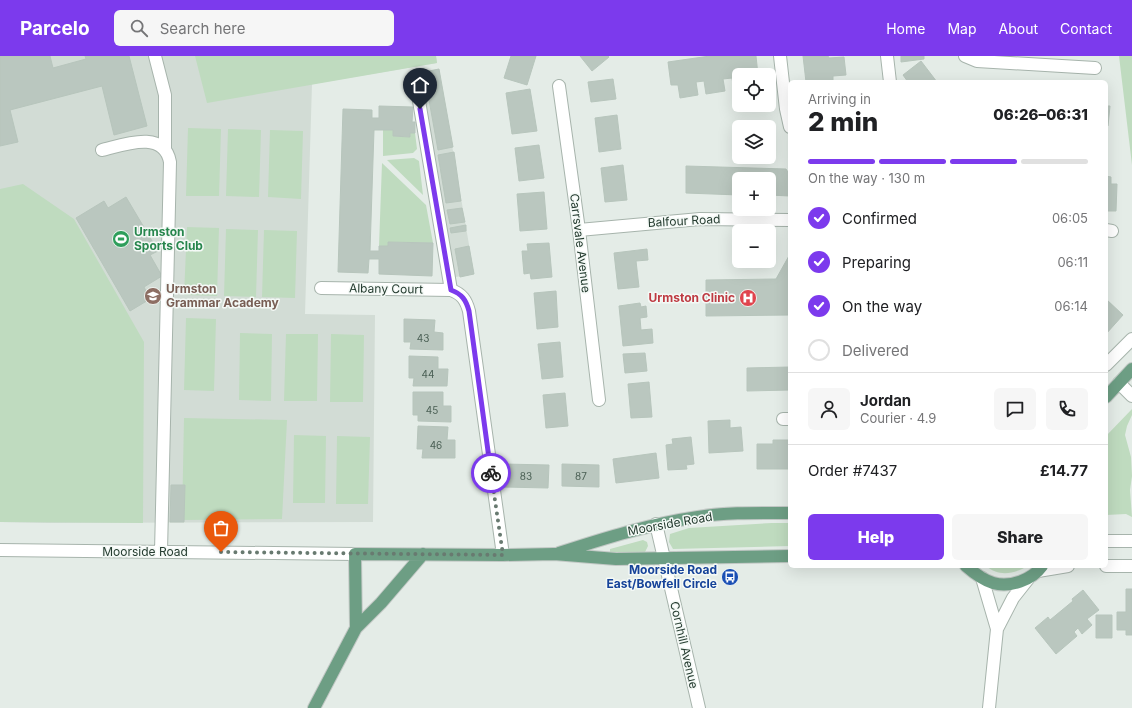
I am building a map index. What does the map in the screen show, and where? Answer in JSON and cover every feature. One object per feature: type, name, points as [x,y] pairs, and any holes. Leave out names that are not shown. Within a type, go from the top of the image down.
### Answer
[{"type":"main road","points":[[1108,395],[1132,369]]},
{"type":"main road","name":"Moorside Road","points":[[554,554],[615,534],[656,524],[700,516],[788,513]]},
{"type":"main road","name":"Moorside Road","points":[[355,554],[554,554],[616,559],[788,556]]},
{"type":"main road","points":[[355,554],[356,628]]},
{"type":"main road","points":[[314,708],[356,628],[381,603],[423,554]]},
{"type":"main road","points":[[969,568],[982,578],[994,583],[1005,584],[1028,579],[1040,569]]},
{"type":"street","points":[[155,56],[165,95],[164,149]]},
{"type":"street","points":[[780,56],[788,110]]},
{"type":"street","points":[[887,56],[890,80]]},
{"type":"street","points":[[965,56],[977,61],[1096,68]]},
{"type":"street","name":"Carrsvale Avenue","points":[[559,86],[579,230],[599,400]]},
{"type":"street","points":[[418,95],[451,290],[463,297],[469,311],[503,555]]},
{"type":"street","points":[[102,150],[144,141],[150,142],[164,149],[169,155],[161,552]]},
{"type":"street","name":"Balfour Road","points":[[579,230],[700,218],[788,220]]},
{"type":"street","name":"Albany Court","points":[[321,288],[451,290]]},
{"type":"street","points":[[1108,363],[1132,339]]},
{"type":"street","points":[[1119,383],[1132,396]]},
{"type":"street","name":"Cornhill Avenue","points":[[656,524],[699,708]]},
{"type":"street","points":[[1108,541],[1132,541]]},
{"type":"street","name":"Moorside Road","points":[[0,550],[355,554]]},
{"type":"street","points":[[1108,566],[1132,566]]},
{"type":"street","points":[[982,578],[997,629],[990,708]]},
{"type":"street","points":[[997,629],[1013,598],[1028,579]]},
{"type":"shaded area","name":"Urmston Grammar Academy","points":[[0,56],[436,56],[437,63],[312,84],[305,314],[375,315],[373,522],[0,522]]},
{"type":"shaded area","points":[[439,69],[474,274],[443,279],[408,74]]},
{"type":"green space","points":[[195,56],[436,56],[437,63],[207,103]]},
{"type":"green space","points":[[1119,56],[1132,56],[1132,165]]},
{"type":"green space","points":[[188,128],[221,129],[219,196],[186,196]]},
{"type":"green space","points":[[228,129],[261,130],[259,197],[226,196]]},
{"type":"green space","points":[[270,130],[303,131],[301,199],[268,197]]},
{"type":"green space","points":[[383,130],[393,130],[393,136],[409,137],[410,133],[415,133],[417,149],[413,153],[383,156]]},
{"type":"green space","points":[[414,158],[419,161],[423,195],[387,160]]},
{"type":"green space","points":[[382,163],[426,205],[433,243],[388,242],[388,246],[379,246]]},
{"type":"green space","points":[[23,184],[74,219],[144,342],[143,523],[0,522],[0,189]]},
{"type":"green space","points":[[187,227],[219,228],[217,296],[184,295]]},
{"type":"green space","points":[[226,229],[258,230],[256,297],[224,296]]},
{"type":"green space","points":[[264,230],[297,231],[295,298],[262,297]]},
{"type":"green space","points":[[186,318],[216,319],[214,391],[184,390]]},
{"type":"green space","points":[[240,333],[272,334],[271,401],[239,400]]},
{"type":"green space","points":[[286,334],[318,334],[317,401],[284,401]]},
{"type":"green space","points":[[331,334],[364,335],[363,402],[330,402]]},
{"type":"green space","points":[[1132,409],[1132,415],[1125,435],[1131,457],[1132,476],[1130,490],[1132,517],[1126,514],[1108,515],[1108,434]]},
{"type":"green space","points":[[184,418],[287,420],[282,519],[182,520]]},
{"type":"green space","points":[[294,435],[326,436],[325,503],[293,503]]},
{"type":"green space","points":[[337,436],[370,437],[368,504],[336,504]]},
{"type":"green space","points":[[788,523],[788,546],[673,549],[669,542],[670,534],[689,528]]},
{"type":"green space","points":[[643,540],[647,542],[648,546],[645,552],[610,553],[610,549]]},
{"type":"green space","points":[[989,568],[1024,568],[1007,573],[996,572]]},
{"type":"building","points":[[0,56],[50,56],[53,68],[86,59],[85,56],[129,56],[147,126],[114,135],[102,86],[10,110],[18,142],[0,146]]},
{"type":"building","points":[[511,56],[536,56],[527,85],[504,78]]},
{"type":"building","points":[[580,56],[608,56],[609,57],[592,71]]},
{"type":"building","points":[[710,56],[756,56],[757,68],[732,68],[732,78],[723,79],[725,91],[706,94],[704,81],[696,82],[698,95],[680,98],[678,85],[671,85],[668,62]]},
{"type":"building","points":[[803,56],[828,56],[829,58],[844,57],[846,75],[833,76],[833,80],[806,80]]},
{"type":"building","points":[[901,56],[924,56],[924,59],[901,62]]},
{"type":"building","points":[[921,61],[935,80],[907,80],[903,75]]},
{"type":"building","points":[[439,69],[453,147],[438,150],[424,72]]},
{"type":"building","points":[[613,79],[616,99],[591,102],[588,82]]},
{"type":"building","points":[[530,89],[537,131],[512,134],[506,93]]},
{"type":"building","points":[[379,106],[413,107],[412,122],[415,122],[415,133],[410,133],[410,137],[393,136],[393,130],[374,130],[370,251],[379,251],[379,246],[388,246],[388,242],[433,243],[432,276],[379,274],[379,259],[369,259],[368,273],[338,272],[343,109],[372,110],[372,118],[379,118]]},
{"type":"building","points":[[1108,106],[1110,106],[1108,126]]},
{"type":"building","points":[[617,115],[621,149],[599,152],[595,118]]},
{"type":"building","points":[[539,145],[544,178],[519,181],[515,148]]},
{"type":"building","points":[[454,152],[461,201],[446,203],[438,155]]},
{"type":"building","points":[[623,165],[627,200],[605,202],[601,168]]},
{"type":"building","points":[[686,166],[786,169],[788,172],[788,196],[776,195],[776,172],[732,172],[732,195],[686,193]]},
{"type":"building","points":[[1108,176],[1111,177],[1111,184],[1117,184],[1116,211],[1108,211]]},
{"type":"building","points":[[544,192],[547,229],[520,231],[517,194]]},
{"type":"building","points":[[126,197],[158,251],[150,255],[162,276],[144,287],[150,299],[130,311],[76,218],[104,201],[108,208]]},
{"type":"building","points":[[462,208],[465,222],[450,224],[447,210]]},
{"type":"building","points":[[466,225],[466,231],[451,233],[450,228]]},
{"type":"building","points":[[549,243],[552,277],[531,279],[530,273],[524,274],[522,251],[528,251],[527,244]]},
{"type":"building","points":[[469,246],[474,274],[460,277],[455,249]]},
{"type":"building","points":[[647,249],[648,260],[636,261],[639,287],[618,289],[614,253]]},
{"type":"building","name":"Urmston Clinic","points":[[788,258],[788,315],[706,316],[706,280],[776,279]]},
{"type":"building","points":[[556,291],[558,327],[537,329],[534,293]]},
{"type":"building","points":[[1108,301],[1123,315],[1108,332]]},
{"type":"building","points":[[640,303],[641,307],[646,306],[647,317],[640,318],[641,330],[652,329],[653,343],[623,346],[619,306]]},
{"type":"building","points":[[404,319],[435,320],[434,332],[443,333],[443,350],[410,349],[411,342],[404,342]]},
{"type":"building","points":[[560,342],[563,377],[542,379],[538,344]]},
{"type":"building","points":[[645,353],[647,371],[625,373],[623,354]]},
{"type":"building","points":[[409,356],[438,357],[438,369],[448,369],[447,386],[413,386],[414,378],[409,378]]},
{"type":"building","points":[[788,367],[788,390],[747,391],[747,368]]},
{"type":"building","points":[[649,382],[652,417],[631,418],[628,384]]},
{"type":"building","points":[[413,392],[443,392],[443,406],[451,406],[451,422],[418,421],[418,415],[413,415]]},
{"type":"building","points":[[565,393],[568,426],[546,428],[543,395]]},
{"type":"building","points":[[730,420],[730,428],[741,427],[743,451],[709,453],[708,421]]},
{"type":"building","points":[[418,426],[448,427],[447,440],[455,440],[455,458],[422,458],[423,449],[417,449]]},
{"type":"building","points":[[691,437],[694,464],[686,465],[687,469],[668,470],[666,445],[673,444],[672,439]]},
{"type":"building","points":[[773,440],[788,440],[788,469],[757,469],[757,444],[773,444]]},
{"type":"building","points":[[656,453],[659,478],[616,483],[613,459]]},
{"type":"building","points":[[503,464],[549,465],[548,488],[503,487]]},
{"type":"building","points":[[562,464],[599,465],[599,487],[562,486]]},
{"type":"building","points":[[171,485],[185,485],[184,522],[170,522]]},
{"type":"building","points":[[1126,589],[1132,589],[1132,635],[1126,635],[1126,630],[1117,630],[1117,612],[1126,612]]},
{"type":"building","points":[[1083,590],[1099,610],[1087,619],[1092,625],[1082,634],[1078,628],[1074,632],[1077,636],[1056,654],[1035,628],[1048,617],[1050,620],[1073,601],[1072,599]]},
{"type":"building","points":[[1096,615],[1112,615],[1112,638],[1096,638]]},
{"type":"way so far","points":[[221,552],[503,555],[491,473]]},
{"type":"place","name":"Urmston Sports Club","points":[[121,239]]},
{"type":"place","name":"Urmston Grammar Academy","points":[[153,296]]},
{"type":"place","name":"Urmston Clinic","points":[[748,298]]},
{"type":"place","name":"Moorside Road East/Bowfell Circle","points":[[730,577]]},
{"type":"route","points":[[420,109],[451,290],[463,297],[469,311],[491,473]]}]
